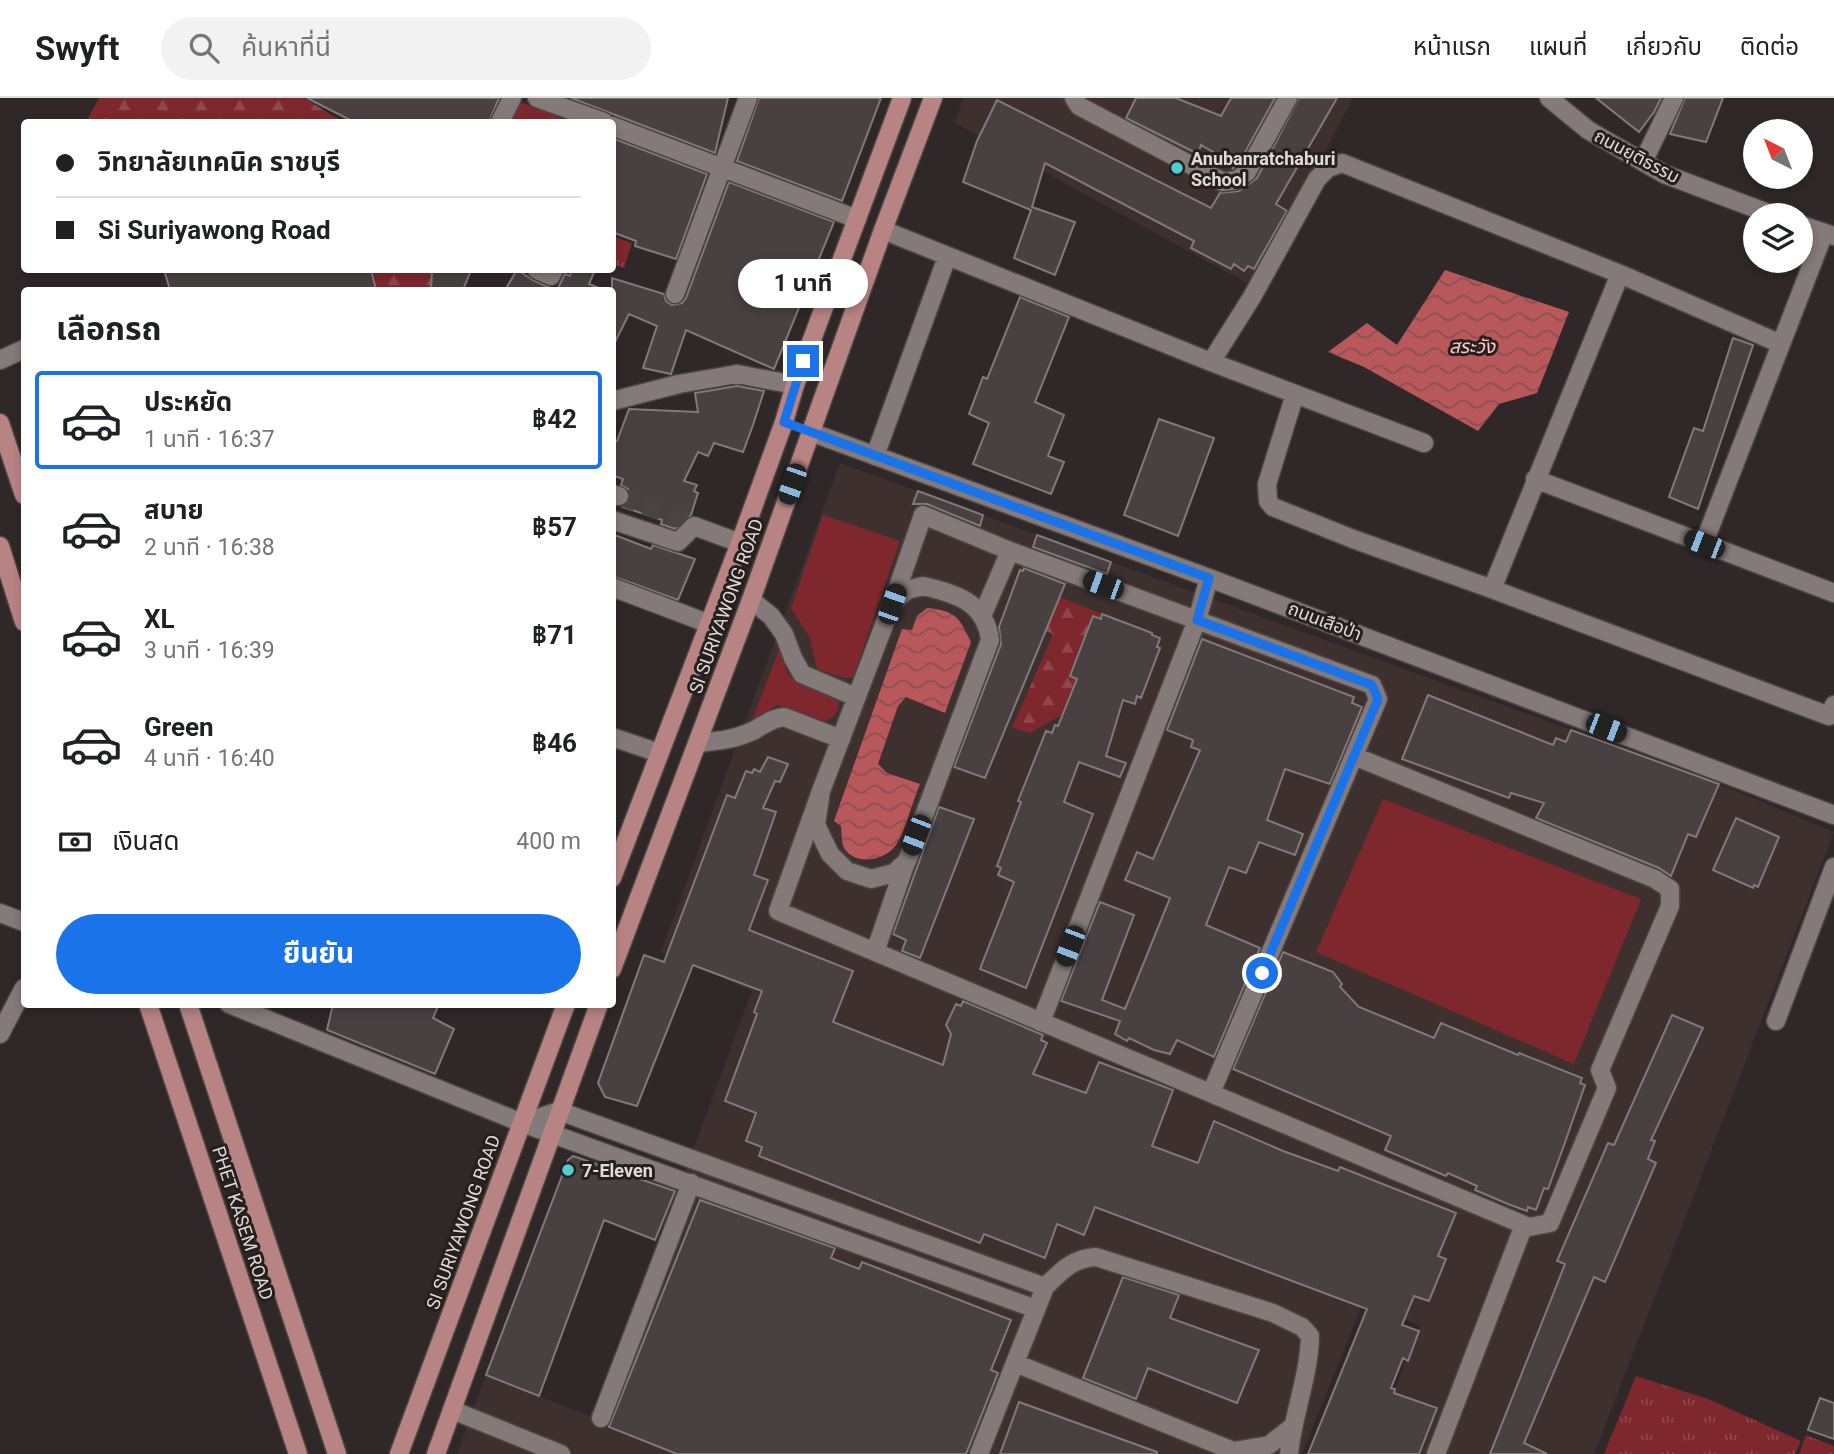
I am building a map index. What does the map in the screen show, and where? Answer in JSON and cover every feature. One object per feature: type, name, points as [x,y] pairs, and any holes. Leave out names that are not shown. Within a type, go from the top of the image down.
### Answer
[{"type":"main road","name":"SI SURIYAWONG ROAD","points":[[616,867],[740,542],[784,422],[794,385],[901,98]]},
{"type":"main road","name":"SI SURIYAWONG ROAD","points":[[616,958],[813,433],[883,230],[933,98]]},
{"type":"main road","points":[[857,219],[883,230]]},
{"type":"main road","points":[[784,422],[813,433]]},
{"type":"main road","points":[[0,423],[21,486]]},
{"type":"main road","points":[[0,546],[21,612]]},
{"type":"main road","name":"PHET KASEM ROAD","points":[[149,1008],[298,1454]]},
{"type":"main road","name":"PHET KASEM ROAD","points":[[189,1008],[337,1454]]},
{"type":"main road","name":"SI SURIYAWONG ROAD","points":[[399,1454],[565,1008]]},
{"type":"main road","points":[[436,1454],[598,1008]]},
{"type":"street","points":[[502,119],[512,98]]},
{"type":"street","points":[[537,98],[596,119]]},
{"type":"street","points":[[675,295],[748,98]]},
{"type":"street","points":[[1074,98],[1079,106],[1223,182],[1237,180],[1247,172],[1288,98]]},
{"type":"street","name":"ถนนยุติธรรม","points":[[1549,98],[1588,130],[1664,174],[1743,204]]},
{"type":"street","points":[[1643,162],[1674,98]]},
{"type":"street","points":[[616,127],[857,219]]},
{"type":"street","points":[[1211,362],[1252,297],[1317,179],[1328,168],[1342,163],[1620,274],[1781,344]]},
{"type":"street","points":[[883,230],[1211,362],[1424,443]]},
{"type":"street","points":[[1704,544],[1781,344],[1829,235]]},
{"type":"street","points":[[875,456],[947,257]]},
{"type":"street","points":[[1492,589],[1620,274]]},
{"type":"street","points":[[0,360],[21,350]]},
{"type":"street","points":[[616,400],[679,384],[737,374],[794,385]]},
{"type":"street","points":[[1295,394],[1268,484],[1268,501],[1273,507],[1829,716],[1834,705]]},
{"type":"street","name":"ถนนเสือป่า","points":[[813,433],[1209,578],[1834,816]]},
{"type":"street","points":[[1535,479],[1834,593]]},
{"type":"street","points":[[1211,1093],[1378,699],[1372,685],[1010,551],[923,516],[778,911],[1524,1225],[1529,1227],[1550,1223],[1607,1088],[1600,1070],[1670,906],[1670,889],[1655,879],[1354,757]]},
{"type":"street","points":[[616,521],[678,542],[691,524],[740,542]]},
{"type":"street","points":[[982,616],[1010,551]]},
{"type":"street","points":[[1041,1022],[1197,620],[1209,578]]},
{"type":"street","points":[[875,952],[990,639],[988,624],[982,616],[972,604],[951,592],[923,586],[907,590],[892,604]]},
{"type":"street","points":[[616,589],[707,623]]},
{"type":"street","points":[[751,600],[771,616],[785,634],[793,658],[803,674],[856,697]]},
{"type":"street","points":[[698,743],[736,738],[784,716],[841,739]]},
{"type":"street","points":[[616,738],[659,754]]},
{"type":"street","points":[[821,791],[816,825],[830,854],[847,871],[871,879],[894,873],[907,861]]},
{"type":"street","points":[[1776,1021],[1834,867]]},
{"type":"street","points":[[0,913],[21,921]]},
{"type":"street","points":[[0,1034],[21,995]]},
{"type":"street","points":[[239,1008],[522,1123],[1037,1309]]},
{"type":"street","points":[[522,1123],[559,1111],[1045,1287]]},
{"type":"street","points":[[601,1418],[691,1183]]},
{"type":"street","points":[[857,1244],[865,1221]]},
{"type":"street","points":[[1436,1454],[1524,1225]]},
{"type":"street","points":[[979,1454],[1045,1287],[1064,1268],[1081,1258],[1096,1257],[1273,1312],[1302,1327],[1310,1336],[1310,1360],[1292,1427],[1289,1454]]},
{"type":"street","points":[[1015,1363],[1237,1452],[1269,1445],[1292,1427]]},
{"type":"street","points":[[452,1410],[561,1454]]},
{"type":"shaded area","name":"Anubanratchaburi School","points":[[963,98],[1353,98],[1254,287],[955,123]]},
{"type":"shaded area","points":[[840,463],[1719,784],[1834,832],[1594,1454],[1369,1454],[1420,1326],[1364,1300],[1302,1454],[457,1454],[486,1375],[594,1418],[752,991],[661,952]]},
{"type":"green space","points":[[99,98],[304,98],[338,119],[88,119]]},
{"type":"green space","points":[[523,103],[563,119],[511,119],[516,107]]},
{"type":"green space","points":[[616,237],[632,243],[624,268],[616,265]]},
{"type":"green space","points":[[372,273],[433,273],[439,287],[375,287]]},
{"type":"green space","points":[[823,515],[900,541],[853,678],[817,669],[810,638],[791,608]]},
{"type":"green space","points":[[1060,597],[1102,614],[1101,619],[1093,617],[1070,676],[1078,680],[1063,714],[1030,733],[1012,728],[1053,634],[1046,631]]},
{"type":"green space","points":[[779,650],[788,673],[795,681],[828,694],[839,702],[833,717],[823,722],[777,705],[752,721]]},
{"type":"green space","points":[[1383,799],[1641,899],[1574,1064],[1316,952]]},
{"type":"green space","points":[[1636,1376],[1708,1399],[1801,1441],[1795,1454],[1604,1454]]},
{"type":"green space","points":[[1806,1435],[1834,1446],[1834,1454],[1799,1454]]},
{"type":"water","name":"สระวัง","points":[[1445,270],[1569,312],[1537,393],[1499,404],[1478,431],[1364,367],[1328,352],[1367,323],[1397,345]]},
{"type":"water","points":[[927,608],[951,613],[971,642],[945,713],[906,697],[898,706],[878,764],[887,773],[920,784],[896,845],[878,858],[862,859],[849,854],[844,848],[841,826],[834,821],[902,629],[912,630],[917,616]]},
{"type":"building","points":[[307,98],[499,98],[490,119],[348,119]]},
{"type":"building","points":[[571,98],[728,98],[715,153]]},
{"type":"building","points":[[759,98],[881,98],[842,201],[737,161]]},
{"type":"building","points":[[1136,98],[1176,98],[1221,116],[1231,98],[1275,98],[1238,165],[1232,169],[1235,165],[1201,145],[1198,154],[1126,118]]},
{"type":"building","points":[[1299,98],[1337,98],[1276,204],[1287,211],[1254,269],[1248,266],[1244,271],[1234,264],[1231,269],[1191,248],[1194,241],[1045,163],[1032,207],[1075,222],[1055,275],[1014,258],[1031,210],[963,182],[977,141],[997,100],[1211,208],[1220,193],[1239,191],[1257,178]]},
{"type":"building","points":[[1596,98],[1661,98],[1639,132]]},
{"type":"building","points":[[1685,98],[1723,98],[1706,142],[1670,134]]},
{"type":"building","points":[[616,140],[707,174],[676,259],[635,246],[636,241],[616,234]]},
{"type":"building","points":[[729,182],[834,222],[774,369],[686,330],[671,374],[643,368],[657,326],[629,314],[616,340],[616,287],[612,287],[612,278],[664,294],[666,301],[672,305],[682,303]]},
{"type":"building","points":[[165,273],[372,273],[375,287],[169,287]]},
{"type":"building","points":[[432,273],[470,273],[464,287],[431,287]]},
{"type":"building","points":[[515,273],[522,273],[548,287],[507,287]]},
{"type":"building","points":[[571,273],[594,273],[589,284],[596,287],[558,287],[565,274],[570,276]]},
{"type":"building","points":[[1020,297],[1069,317],[1035,402],[1064,415],[1048,456],[1064,462],[1051,494],[973,464],[989,423],[969,414],[983,377],[987,379]]},
{"type":"building","points":[[1733,338],[1753,345],[1698,509],[1669,497],[1694,428],[1703,431]]},
{"type":"building","points":[[737,386],[764,391],[743,452],[714,443],[708,456],[698,452],[684,481],[697,485],[694,491],[698,493],[691,515],[675,529],[661,524],[662,520],[623,507],[630,500],[630,494],[628,489],[621,485],[623,479],[616,476],[616,441],[629,409],[698,412],[695,393]]},
{"type":"building","points":[[1159,419],[1214,438],[1178,536],[1124,515]]},
{"type":"building","points":[[918,491],[983,515],[980,526],[927,504],[913,504]]},
{"type":"building","points":[[1037,535],[1111,562],[1107,574],[1033,547]]},
{"type":"building","points":[[616,536],[651,549],[653,545],[695,559],[678,600],[616,577]]},
{"type":"building","points":[[1024,568],[1065,584],[985,778],[954,767],[1001,644],[999,627],[1020,570],[1023,571]]},
{"type":"building","points":[[1102,614],[1152,633],[1160,638],[1157,647],[1160,648],[1141,698],[1137,696],[1135,704],[1123,700],[1106,756],[1126,763],[1120,777],[1079,762],[1064,802],[1093,814],[1026,988],[980,969],[1014,882],[998,875],[1001,868],[997,866],[1021,802],[1018,801],[1046,731],[1052,733],[1055,725],[1058,726],[1077,679],[1070,676],[1093,616],[1101,619]]},
{"type":"building","points":[[1202,639],[1354,697],[1352,703],[1362,707],[1330,784],[1285,769],[1267,820],[1303,834],[1295,855],[1259,842],[1246,873],[1229,867],[1206,925],[1260,948],[1214,1057],[1177,1040],[1170,1054],[1129,1038],[1127,1041],[1115,1034],[1120,1021],[1061,1001],[1100,902],[1134,915],[1102,1000],[1125,1009],[1170,898],[1125,880],[1137,852],[1153,859],[1200,750],[1191,747],[1193,740],[1167,730]]},
{"type":"building","points":[[1428,695],[1553,745],[1556,738],[1566,742],[1571,730],[1719,784],[1696,837],[1688,834],[1671,876],[1659,868],[1536,818],[1544,803],[1511,793],[1509,798],[1402,759]]},
{"type":"building","points":[[768,757],[788,764],[780,782],[775,781],[763,808],[776,812],[754,875],[768,880],[749,930],[853,971],[833,1022],[943,1065],[951,1034],[946,1025],[956,1004],[961,1006],[963,1001],[1043,1035],[1041,1040],[1047,1043],[1033,1074],[1086,1093],[1099,1062],[1173,1090],[1152,1146],[1198,1163],[1214,1121],[1283,1151],[1338,1171],[1340,1167],[1456,1213],[1438,1256],[1446,1259],[1429,1301],[1414,1296],[1402,1325],[1419,1331],[1408,1361],[1403,1358],[1391,1388],[1395,1389],[1394,1393],[1437,1408],[1419,1454],[1308,1454],[1367,1309],[1095,1207],[1084,1235],[1057,1224],[1045,1258],[984,1234],[980,1243],[759,1156],[762,1147],[746,1141],[756,1113],[725,1101],[757,1014],[754,1012],[762,991],[693,965],[637,1106],[605,1097],[598,1083],[644,955],[664,962],[727,795],[735,798],[746,771],[752,773],[754,769],[760,772]]},
{"type":"building","points":[[939,807],[974,819],[920,958],[902,951],[906,940],[893,934]]},
{"type":"building","points":[[1736,818],[1779,837],[1758,887],[1754,885],[1753,888],[1713,870]]},
{"type":"building","points":[[1283,952],[1333,972],[1342,984],[1340,987],[1359,1007],[1434,1038],[1441,1023],[1582,1078],[1580,1083],[1585,1085],[1548,1189],[1544,1188],[1536,1210],[1528,1207],[1527,1211],[1508,1204],[1475,1190],[1477,1186],[1448,1173],[1446,1176],[1385,1150],[1391,1136],[1233,1069]]},
{"type":"building","points":[[332,1008],[437,1008],[433,1018],[454,1029],[435,1074],[327,1030]]},
{"type":"building","points":[[1672,1015],[1703,1028],[1651,1140],[1655,1141],[1648,1159],[1656,1163],[1605,1282],[1594,1277],[1524,1443],[1547,1454],[1490,1454],[1565,1264],[1557,1261],[1608,1143],[1614,1145]]},
{"type":"building","points":[[573,1156],[675,1191],[655,1240],[604,1220],[539,1396],[486,1375],[568,1160]]},
{"type":"building","points":[[700,1200],[835,1248],[831,1258],[859,1269],[862,1262],[1011,1320],[991,1370],[998,1373],[966,1454],[677,1454],[609,1427]]},
{"type":"building","points":[[1123,1277],[1179,1295],[1170,1318],[1259,1350],[1237,1403],[1148,1368],[1136,1399],[1083,1378]]},
{"type":"building","points":[[1820,1398],[1834,1403],[1834,1439],[1808,1430]]},
{"type":"building","points":[[1019,1402],[1157,1452],[1157,1454],[1000,1454]]},
{"type":"tunnel","points":[[619,496],[689,522]]},
{"type":"place","name":"Anubanratchaburi School","points":[[1177,168]]},
{"type":"place","name":"7-Eleven","points":[[568,1170]]},
{"type":"route","points":[[803,361],[784,422],[1209,578],[1197,620],[1372,685],[1378,699],[1262,973]]}]
